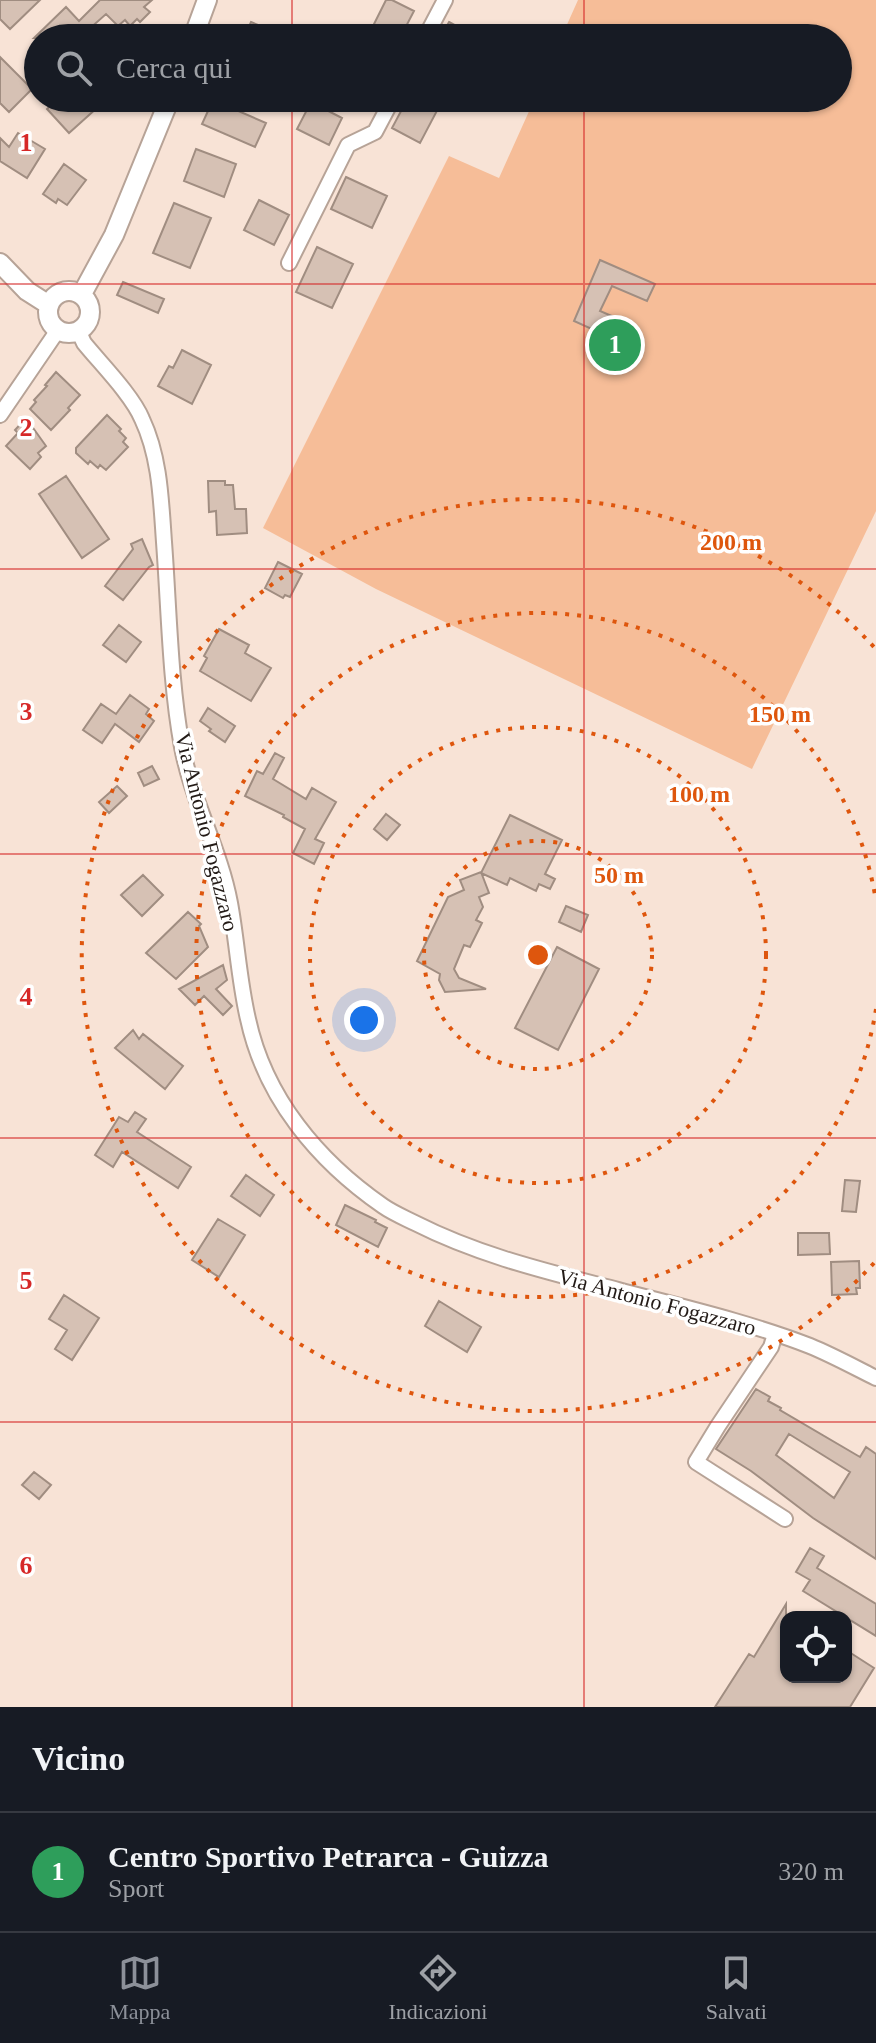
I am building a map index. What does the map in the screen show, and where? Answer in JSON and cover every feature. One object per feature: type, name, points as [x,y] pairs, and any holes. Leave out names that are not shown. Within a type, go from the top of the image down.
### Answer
[{"type":"street","points":[[198,24],[207,0]]},
{"type":"street","points":[[432,24],[445,0]]},
{"type":"street","points":[[82,294],[114,235],[164,112]]},
{"type":"street","points":[[289,263],[348,145],[375,132],[386,112]]},
{"type":"street","points":[[0,263],[27,291],[49,305]]},
{"type":"street","points":[[69,291],[82,294],[88,302],[87,323],[70,333],[58,330],[50,320],[49,305],[55,296],[69,291]]},
{"type":"street","points":[[0,415],[58,330]]},
{"type":"street","name":"Via Antonio Fogazzaro","points":[[78,330],[84,343],[141,415],[154,449],[182,747],[229,900],[248,1020],[266,1072],[284,1108],[318,1151],[352,1184],[388,1210],[438,1235],[516,1263],[775,1334],[813,1347],[876,1378]]},
{"type":"street","points":[[775,1334],[771,1347],[696,1462],[785,1519]]},
{"type":"shaded area","points":[[578,0],[876,0],[876,511],[752,769],[376,589],[263,528],[449,156],[499,178],[529,112],[852,112],[852,24],[567,24]]},
{"type":"building","points":[[0,0],[40,0],[10,29],[0,19]]},
{"type":"building","points":[[100,0],[152,0],[144,7],[150,12],[140,22],[137,19],[132,24],[125,20],[116,24],[106,14],[95,24],[48,24],[66,7],[79,21]]},
{"type":"building","points":[[386,0],[414,11],[407,24],[374,24]]},
{"type":"building","points":[[0,57],[24,81],[24,97],[9,112],[0,103]]},
{"type":"building","points":[[50,112],[92,112],[69,133]]},
{"type":"building","points":[[208,112],[241,112],[266,123],[255,147],[202,124]]},
{"type":"building","points":[[306,112],[330,112],[342,118],[329,145],[297,129]]},
{"type":"building","points":[[401,112],[436,112],[420,143],[392,128]]},
{"type":"building","points":[[18,133],[45,149],[27,178],[0,161],[0,138],[9,147]]},
{"type":"building","points":[[196,149],[236,164],[224,197],[184,181]]},
{"type":"building","points":[[64,164],[86,180],[67,205],[58,199],[56,203],[43,194]]},
{"type":"building","points":[[346,177],[387,196],[372,228],[331,209]]},
{"type":"building","points":[[259,200],[289,215],[274,245],[244,230]]},
{"type":"building","points":[[174,203],[211,218],[190,268],[153,253]]},
{"type":"building","points":[[317,247],[353,264],[332,308],[296,292]]},
{"type":"building","points":[[600,260],[655,284],[647,301],[612,286],[600,311],[635,326],[627,345],[574,321]]},
{"type":"building","points":[[123,282],[164,299],[158,313],[117,295]]},
{"type":"building","points":[[182,350],[211,365],[192,404],[158,386],[169,366],[173,368]]},
{"type":"building","points":[[56,372],[80,395],[51,430],[30,409]]},
{"type":"building","points":[[107,415],[121,429],[119,431],[126,438],[123,442],[128,447],[106,470],[90,461],[88,464],[76,453],[76,448]]},
{"type":"building","points":[[26,418],[46,446],[38,453],[41,457],[30,469],[6,446]]},
{"type":"building","points":[[66,476],[109,539],[82,558],[39,494]]},
{"type":"building","points":[[208,481],[225,481],[225,485],[233,485],[235,509],[246,509],[247,533],[217,535],[216,511],[209,512]]},
{"type":"building","points":[[142,539],[153,565],[123,600],[105,586],[133,549],[131,544]]},
{"type":"building","points":[[278,562],[302,574],[290,597],[285,595],[283,598],[265,588]]},
{"type":"building","points":[[119,625],[141,642],[126,662],[103,645]]},
{"type":"building","points":[[219,629],[249,645],[245,653],[271,668],[251,701],[200,671],[207,658],[204,656]]},
{"type":"building","points":[[130,695],[149,709],[146,714],[154,721],[139,742],[115,724],[102,743],[83,730],[101,704],[116,714]]},
{"type":"building","points":[[208,708],[235,726],[225,742],[200,721]]},
{"type":"building","points":[[275,753],[284,758],[273,779],[306,799],[312,788],[336,802],[315,839],[324,843],[314,864],[293,853],[305,829],[245,796],[257,771],[263,774]]},
{"type":"building","points":[[152,766],[159,779],[144,786],[138,773]]},
{"type":"building","points":[[117,786],[127,796],[109,813],[99,802]]},
{"type":"building","points":[[386,814],[400,825],[387,840],[374,829]]},
{"type":"building","points":[[510,815],[562,840],[545,874],[555,879],[550,889],[539,884],[536,891],[510,878],[507,885],[481,873]]},
{"type":"building","points":[[481,872],[489,893],[479,897],[483,907],[476,920],[482,923],[470,947],[464,945],[454,969],[459,978],[486,989],[445,992],[439,980],[440,974],[417,961],[448,897],[464,890],[460,880]]},
{"type":"building","points":[[143,875],[163,895],[142,916],[121,895]]},
{"type":"building","points":[[566,906],[588,915],[581,932],[559,922]]},
{"type":"building","points":[[188,912],[201,924],[199,926],[208,947],[176,979],[146,953]]},
{"type":"building","points":[[557,947],[599,969],[558,1050],[515,1028]]},
{"type":"building","points":[[223,965],[227,980],[216,989],[232,1006],[223,1015],[204,996],[195,1005],[179,989]]},
{"type":"building","points":[[133,1030],[139,1039],[143,1034],[183,1066],[165,1089],[115,1048]]},
{"type":"building","points":[[135,1112],[146,1119],[137,1132],[191,1167],[178,1188],[122,1152],[113,1167],[95,1155],[119,1117],[128,1122]]},
{"type":"building","points":[[246,1175],[274,1195],[260,1216],[231,1196]]},
{"type":"building","points":[[845,1180],[860,1181],[856,1212],[842,1211]]},
{"type":"building","points":[[345,1205],[387,1228],[378,1247],[336,1225]]},
{"type":"building","points":[[218,1219],[245,1235],[219,1277],[192,1260]]},
{"type":"building","points":[[798,1233],[829,1233],[830,1254],[798,1255]]},
{"type":"building","points":[[859,1261],[860,1288],[856,1288],[857,1294],[832,1295],[831,1262]]},
{"type":"building","points":[[64,1295],[99,1318],[72,1360],[55,1349],[67,1330],[49,1319]]},
{"type":"building","points":[[439,1301],[481,1327],[467,1352],[425,1326]]},
{"type":"building","points":[[756,1389],[770,1397],[768,1401],[780,1410],[860,1457],[866,1447],[876,1454],[876,1559],[813,1518],[716,1449]],"holes":[[[789,1434],[850,1472],[834,1498],[776,1455]]]},
{"type":"building","points":[[34,1472],[51,1485],[39,1499],[22,1485]]},
{"type":"building","points":[[810,1548],[824,1556],[817,1568],[876,1604],[876,1636],[852,1621],[852,1611],[835,1611],[803,1591],[810,1580],[796,1572]]},
{"type":"building","points":[[780,1614],[780,1683],[852,1683],[852,1654],[874,1668],[850,1707],[715,1707],[749,1654],[754,1657]]},
{"type":"place","name":"Centro Sportivo Petrarca - Guizza","points":[[615,345]]}]
